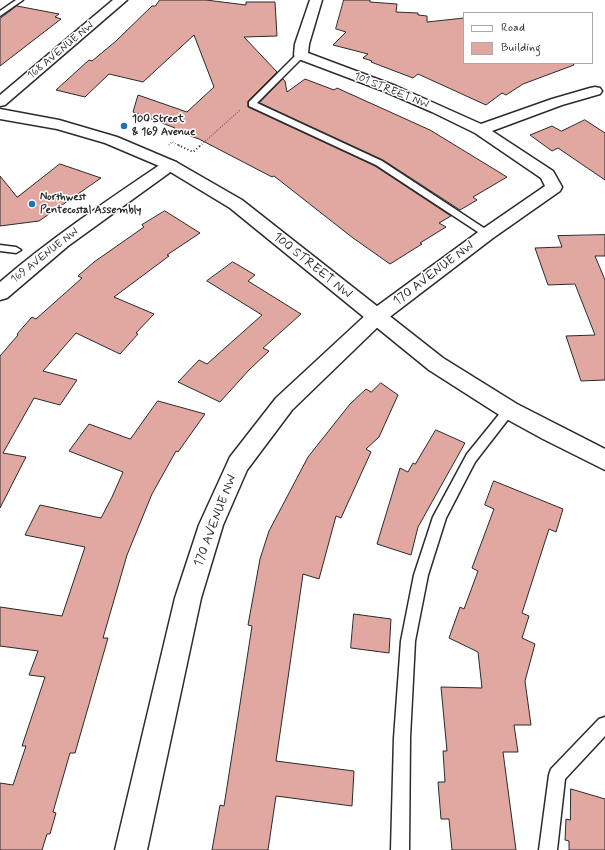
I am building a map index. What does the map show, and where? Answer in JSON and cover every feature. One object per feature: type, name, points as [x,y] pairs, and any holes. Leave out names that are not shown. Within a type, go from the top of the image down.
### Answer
[{"type":"street","points":[[102,0],[119,2]]},
{"type":"street","points":[[301,56],[302,44],[316,0]]},
{"type":"street","name":"168 AVENUE NW","points":[[0,102],[119,2]]},
{"type":"street","name":"101 STREET NW","points":[[301,56],[391,89],[480,130],[547,174],[554,187]]},
{"type":"street","points":[[480,130],[557,102],[595,91]]},
{"type":"street","name":"100 STREET NW","points":[[0,114],[59,125],[111,140],[170,165],[236,204],[436,364],[509,410],[605,460]]},
{"type":"street","name":"169 AVENUE NW","points":[[0,293],[16,278],[71,235],[170,165]]},
{"type":"street","name":"170 AVENUE NW","points":[[131,850],[188,598],[211,525],[238,464],[284,404],[376,317],[487,234],[554,187]]},
{"type":"lane","points":[[0,14],[20,0]]},
{"type":"lane","points":[[301,56],[252,104],[379,163],[487,234]]},
{"type":"lane","points":[[0,248],[16,250]]},
{"type":"lane","points":[[400,850],[402,738],[408,641],[421,575],[440,517],[471,458],[509,410]]},
{"type":"lane","points":[[548,850],[556,775],[605,725]]},
{"type":"path","points":[[150,157],[172,142],[193,152],[244,107],[252,104]]},
{"type":"building","points":[[160,0],[206,0],[246,5],[246,2],[275,2],[277,36],[244,37],[277,72],[248,101],[248,107],[375,166],[451,216],[439,223],[446,227],[390,264],[353,238],[274,176],[272,177],[199,139],[174,130],[175,128],[133,112],[138,95],[187,112],[214,87],[194,35],[143,82],[109,74],[85,97],[56,90],[89,60],[92,61],[116,41]]},
{"type":"building","points":[[344,0],[370,0],[370,2],[397,4],[396,12],[418,13],[418,15],[427,16],[427,22],[463,18],[463,64],[574,65],[523,84],[506,95],[502,93],[486,105],[418,74],[413,78],[363,58],[368,54],[333,45],[346,32],[336,29]]},
{"type":"building","points":[[17,6],[59,14],[55,17],[61,19],[0,66],[0,19]]},
{"type":"building","points":[[283,79],[285,81],[287,92],[305,79],[334,90],[337,88],[430,130],[507,177],[473,197],[477,200],[460,210],[383,160],[260,103]]},
{"type":"building","points":[[585,120],[605,133],[605,180],[558,148],[552,151],[530,135],[552,126],[561,131]]},
{"type":"building","name":"Northwest Pentecostal Assembly","points":[[60,164],[101,178],[39,221],[0,226],[0,176],[17,197]]},
{"type":"building","points":[[165,211],[200,233],[167,255],[169,256],[114,297],[154,314],[136,333],[138,334],[120,354],[76,333],[43,371],[77,380],[60,405],[34,398],[3,453],[26,457],[0,508],[0,356],[32,317],[36,319],[82,278],[78,276],[94,262],[144,227],[142,225]]},
{"type":"building","points":[[605,235],[605,256],[595,256],[605,280],[605,380],[581,381],[566,336],[595,335],[575,284],[548,285],[535,248],[562,247],[558,236]]},
{"type":"building","points":[[233,262],[255,275],[248,281],[301,314],[263,348],[269,351],[249,370],[220,402],[178,382],[199,360],[207,364],[262,315],[207,281]]},
{"type":"building","points":[[381,383],[398,395],[379,437],[366,449],[371,452],[341,518],[336,516],[319,579],[303,574],[276,761],[354,771],[352,806],[276,796],[268,850],[212,850],[220,805],[224,806],[252,626],[248,625],[260,559],[269,531],[308,457],[350,404],[366,389],[371,392]]},
{"type":"building","points":[[158,401],[205,414],[178,452],[176,451],[152,494],[127,555],[103,638],[108,638],[75,753],[70,753],[53,812],[56,813],[50,834],[47,834],[42,850],[0,850],[0,783],[13,785],[26,746],[22,746],[45,677],[29,675],[38,651],[0,646],[0,607],[62,616],[85,547],[25,535],[40,505],[101,518],[123,472],[69,451],[89,424],[130,439]]},
{"type":"building","points":[[436,430],[465,443],[418,527],[411,555],[377,544],[400,468],[408,472],[413,463],[415,464]]},
{"type":"building","points":[[494,481],[563,509],[556,532],[549,529],[522,613],[529,616],[522,638],[535,644],[525,681],[531,725],[514,725],[518,752],[503,752],[516,850],[452,850],[449,819],[441,819],[438,782],[445,782],[443,751],[447,751],[441,687],[482,688],[478,652],[449,638],[460,607],[464,609],[478,571],[472,568],[494,509],[485,505]]},
{"type":"building","points":[[354,614],[391,619],[389,653],[351,648]]},
{"type":"building","points":[[571,789],[605,799],[605,850],[569,850],[569,841],[565,840],[566,819],[570,820]]},
{"type":"place","name":"100 Street & 169 Avenue","points":[[124,126]]},
{"type":"place","name":"Northwest Pentecostal Assembly","points":[[32,204]]}]
